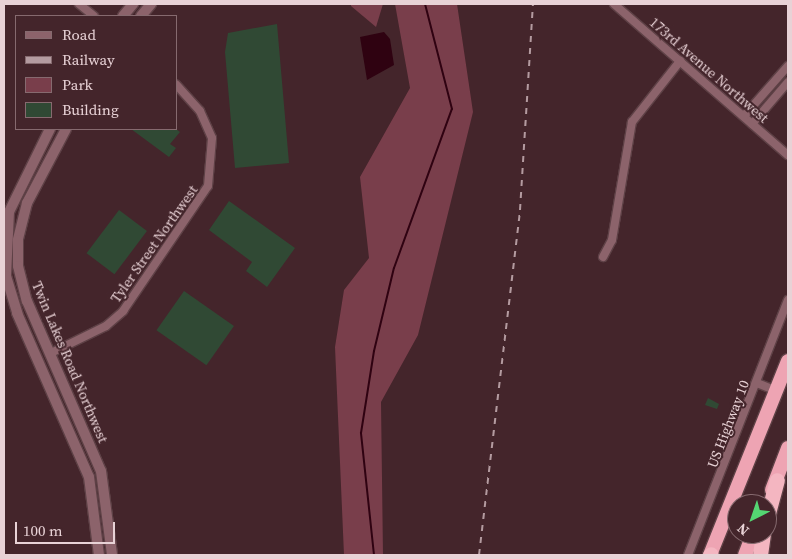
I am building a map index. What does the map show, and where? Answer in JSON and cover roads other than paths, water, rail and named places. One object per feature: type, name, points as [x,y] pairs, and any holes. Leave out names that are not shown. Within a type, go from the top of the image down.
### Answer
[{"type":"highway","points":[[711,555],[788,361]]},
{"type":"highway","points":[[773,494],[788,448]]},
{"type":"highway","points":[[771,494],[777,480]]},
{"type":"street","points":[[79,4],[93,15]]},
{"type":"street","points":[[124,15],[133,4]]},
{"type":"street","points":[[142,15],[151,4]]},
{"type":"street","name":"173rd Avenue Northwest","points":[[614,4],[788,155]]},
{"type":"street","points":[[603,257],[612,240],[632,122],[680,61]]},
{"type":"street","points":[[744,116],[788,66]]},
{"type":"street","points":[[752,124],[788,82]]},
{"type":"street","name":"Tyler Street Northwest","points":[[51,353],[96,332],[119,315],[203,198],[213,162],[212,138],[200,111],[178,86]]},
{"type":"street","name":"Twin Lakes Road Northwest","points":[[50,130],[9,212],[6,276],[17,313],[88,477],[99,555]]},
{"type":"street","name":"Twin Lakes Road Northwest","points":[[65,130],[27,203],[18,240],[23,290],[101,471],[112,555]]},
{"type":"street","name":"US Highway 10","points":[[688,555],[788,300]]},
{"type":"street","points":[[757,383],[777,391]]},
{"type":"waterway","points":[[374,555],[361,433],[374,351],[394,268],[452,109],[425,4]]},
{"type":"railway","points":[[479,555],[520,210],[533,4]]}]
